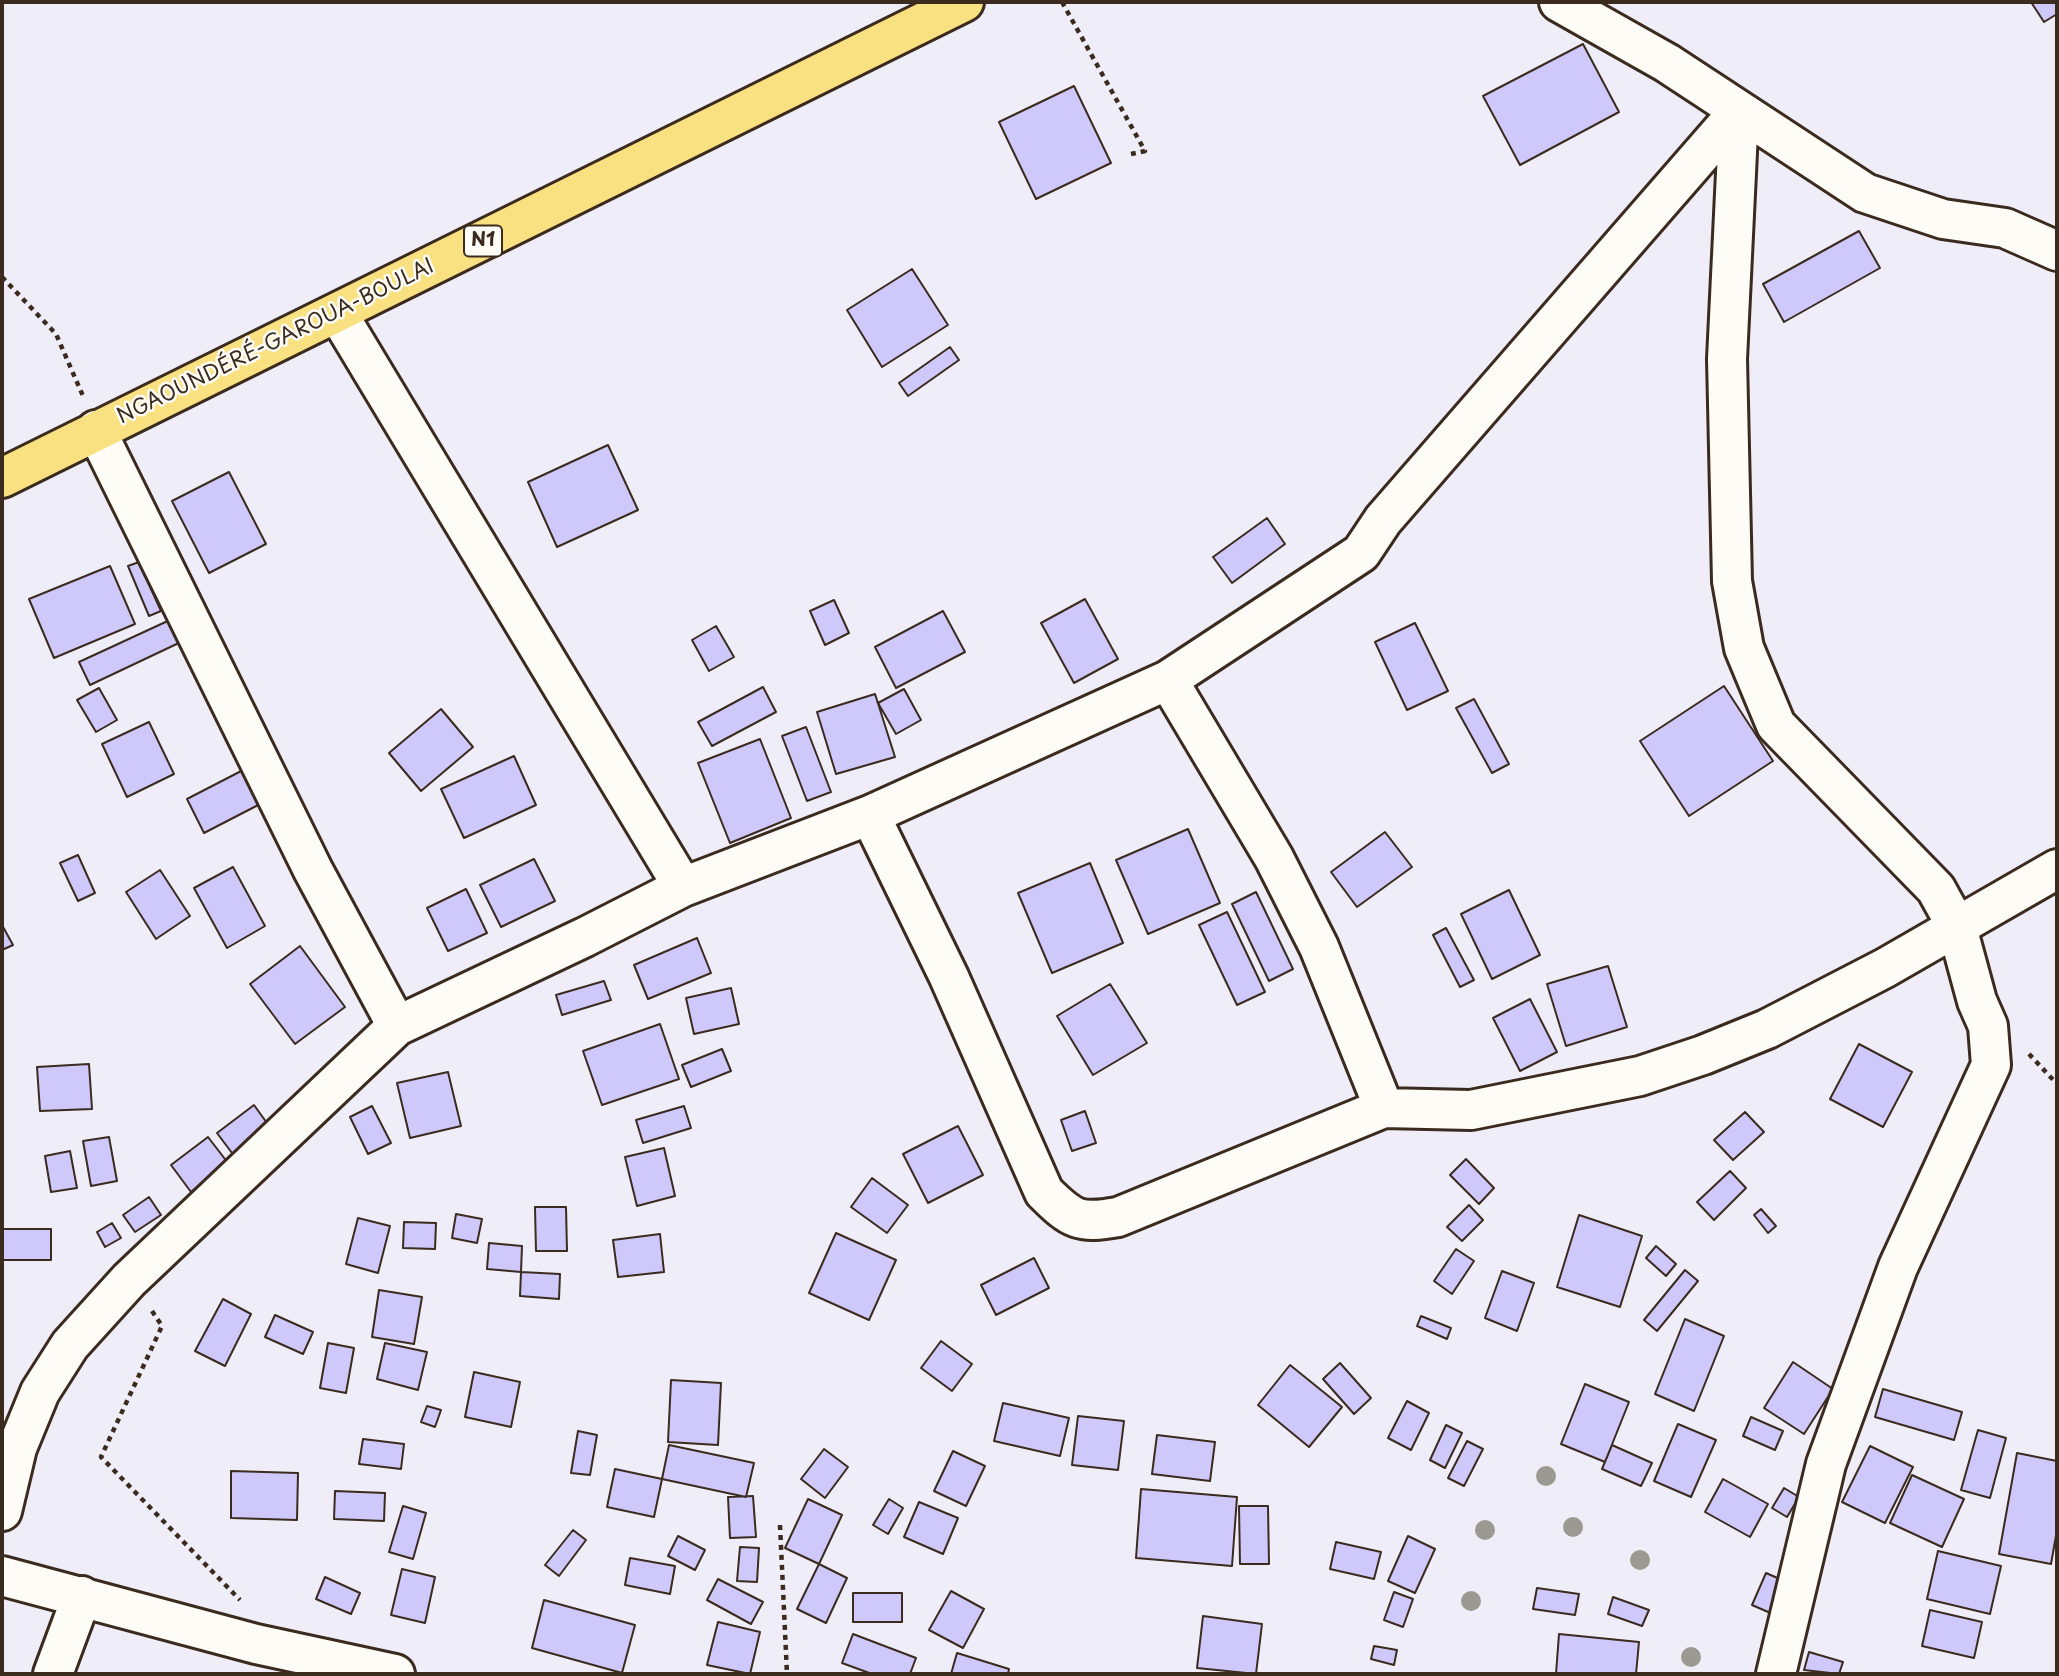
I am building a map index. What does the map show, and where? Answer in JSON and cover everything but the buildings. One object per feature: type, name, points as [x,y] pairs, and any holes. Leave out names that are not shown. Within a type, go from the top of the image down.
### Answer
[{"type":"highway","name":"NGAOUNDÉRÉ-GAROUA-BOULAI","points":[[2,478],[964,2]]},
{"type":"street","points":[[1559,2],[1667,63],[1865,193],[1942,219],[2005,228],[2057,251]]},
{"type":"street","points":[[2,1511],[17,1448],[40,1392],[70,1345],[129,1280],[397,1026],[585,937],[683,887],[870,815],[1168,680],[1361,554],[1383,520],[1740,111]]},
{"type":"street","points":[[1740,111],[1727,359],[1731,581],[1744,648],[1776,725],[1936,889],[1957,927],[1977,1001],[1988,1026],[1991,1065],[1898,1267],[1826,1464],[1776,1674]]},
{"type":"street","points":[[338,313],[683,887]]},
{"type":"street","points":[[96,430],[313,870],[397,1026]]},
{"type":"street","points":[[1168,680],[1274,858],[1314,936],[1384,1108]]},
{"type":"street","points":[[870,815],[949,977],[1044,1192],[1067,1215],[1088,1222],[1118,1217],[1384,1108],[1471,1110],[1640,1076],[1767,1029],[1957,927],[2057,869]]},
{"type":"street","points":[[2,1576],[256,1644],[395,1674]]},
{"type":"street","points":[[53,1674],[82,1596]]},
{"type":"path","points":[[1062,2],[1144,151],[1131,154]]},
{"type":"path","points":[[2,277],[56,334],[96,430]]},
{"type":"path","points":[[129,1280],[162,1326],[101,1457],[243,1603]]},
{"type":"path","points":[[780,1525],[787,1674]]}]
